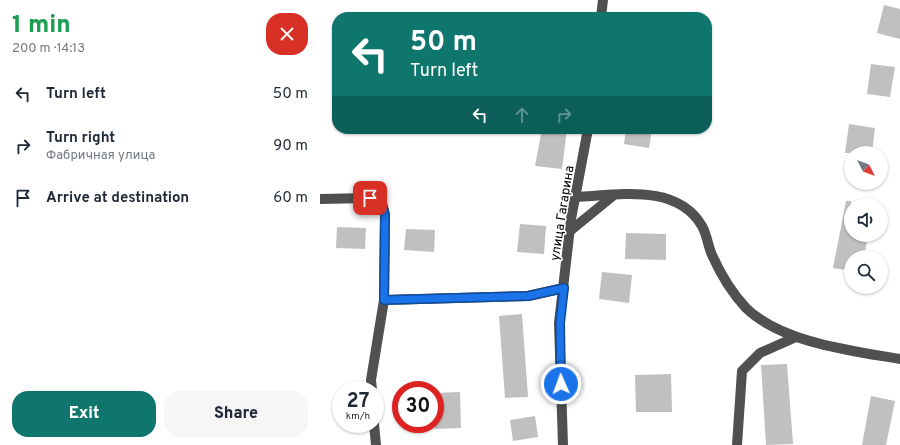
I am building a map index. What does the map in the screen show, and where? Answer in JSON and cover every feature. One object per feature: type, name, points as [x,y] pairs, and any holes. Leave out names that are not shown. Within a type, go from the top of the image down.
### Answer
[{"type":"street","points":[[602,12],[603,0]]},
{"type":"street","name":"улица Гагарина","points":[[563,445],[560,323],[571,220],[587,134]]},
{"type":"street","points":[[576,197],[647,194],[678,202],[686,208],[702,227],[712,254],[727,286],[748,309],[771,325],[796,337],[850,351],[900,359]]},
{"type":"street","points":[[570,231],[614,195]]},
{"type":"street","points":[[320,199],[370,198],[382,204],[385,215],[384,300],[371,381]]},
{"type":"street","points":[[384,300],[528,296],[564,288]]},
{"type":"street","points":[[737,445],[742,371],[760,353],[796,337]]},
{"type":"street","points":[[375,433],[376,445]]},
{"type":"building","points":[[884,5],[900,9],[900,39],[877,33]]},
{"type":"building","points":[[871,64],[895,67],[890,97],[867,94]]},
{"type":"building","points":[[849,124],[875,128],[873,146],[846,146]]},
{"type":"building","points":[[541,134],[566,134],[562,169],[535,166]]},
{"type":"building","points":[[625,134],[651,134],[649,148],[624,144]]},
{"type":"building","points":[[844,211],[844,242],[867,242],[865,250],[844,250],[844,270],[833,268]]},
{"type":"building","points":[[520,224],[546,226],[544,254],[517,252]]},
{"type":"building","points":[[337,227],[366,228],[365,249],[336,248]]},
{"type":"building","points":[[406,229],[435,230],[434,252],[404,250]]},
{"type":"building","points":[[626,233],[666,234],[666,260],[625,259]]},
{"type":"building","points":[[602,272],[632,275],[629,303],[599,299]]},
{"type":"building","points":[[522,314],[528,397],[505,398],[499,316]]},
{"type":"building","points":[[787,364],[793,444],[766,445],[761,365]]},
{"type":"building","points":[[671,374],[672,412],[636,412],[635,375]]},
{"type":"building","points":[[460,392],[461,428],[444,429],[444,393]]},
{"type":"building","points":[[871,396],[895,401],[886,445],[862,445]]},
{"type":"building","points":[[535,416],[538,437],[513,441],[510,420]]},
{"type":"route","points":[[370,198],[382,204],[385,215],[384,300],[430,300],[528,296],[564,288],[560,323],[561,384]]}]
